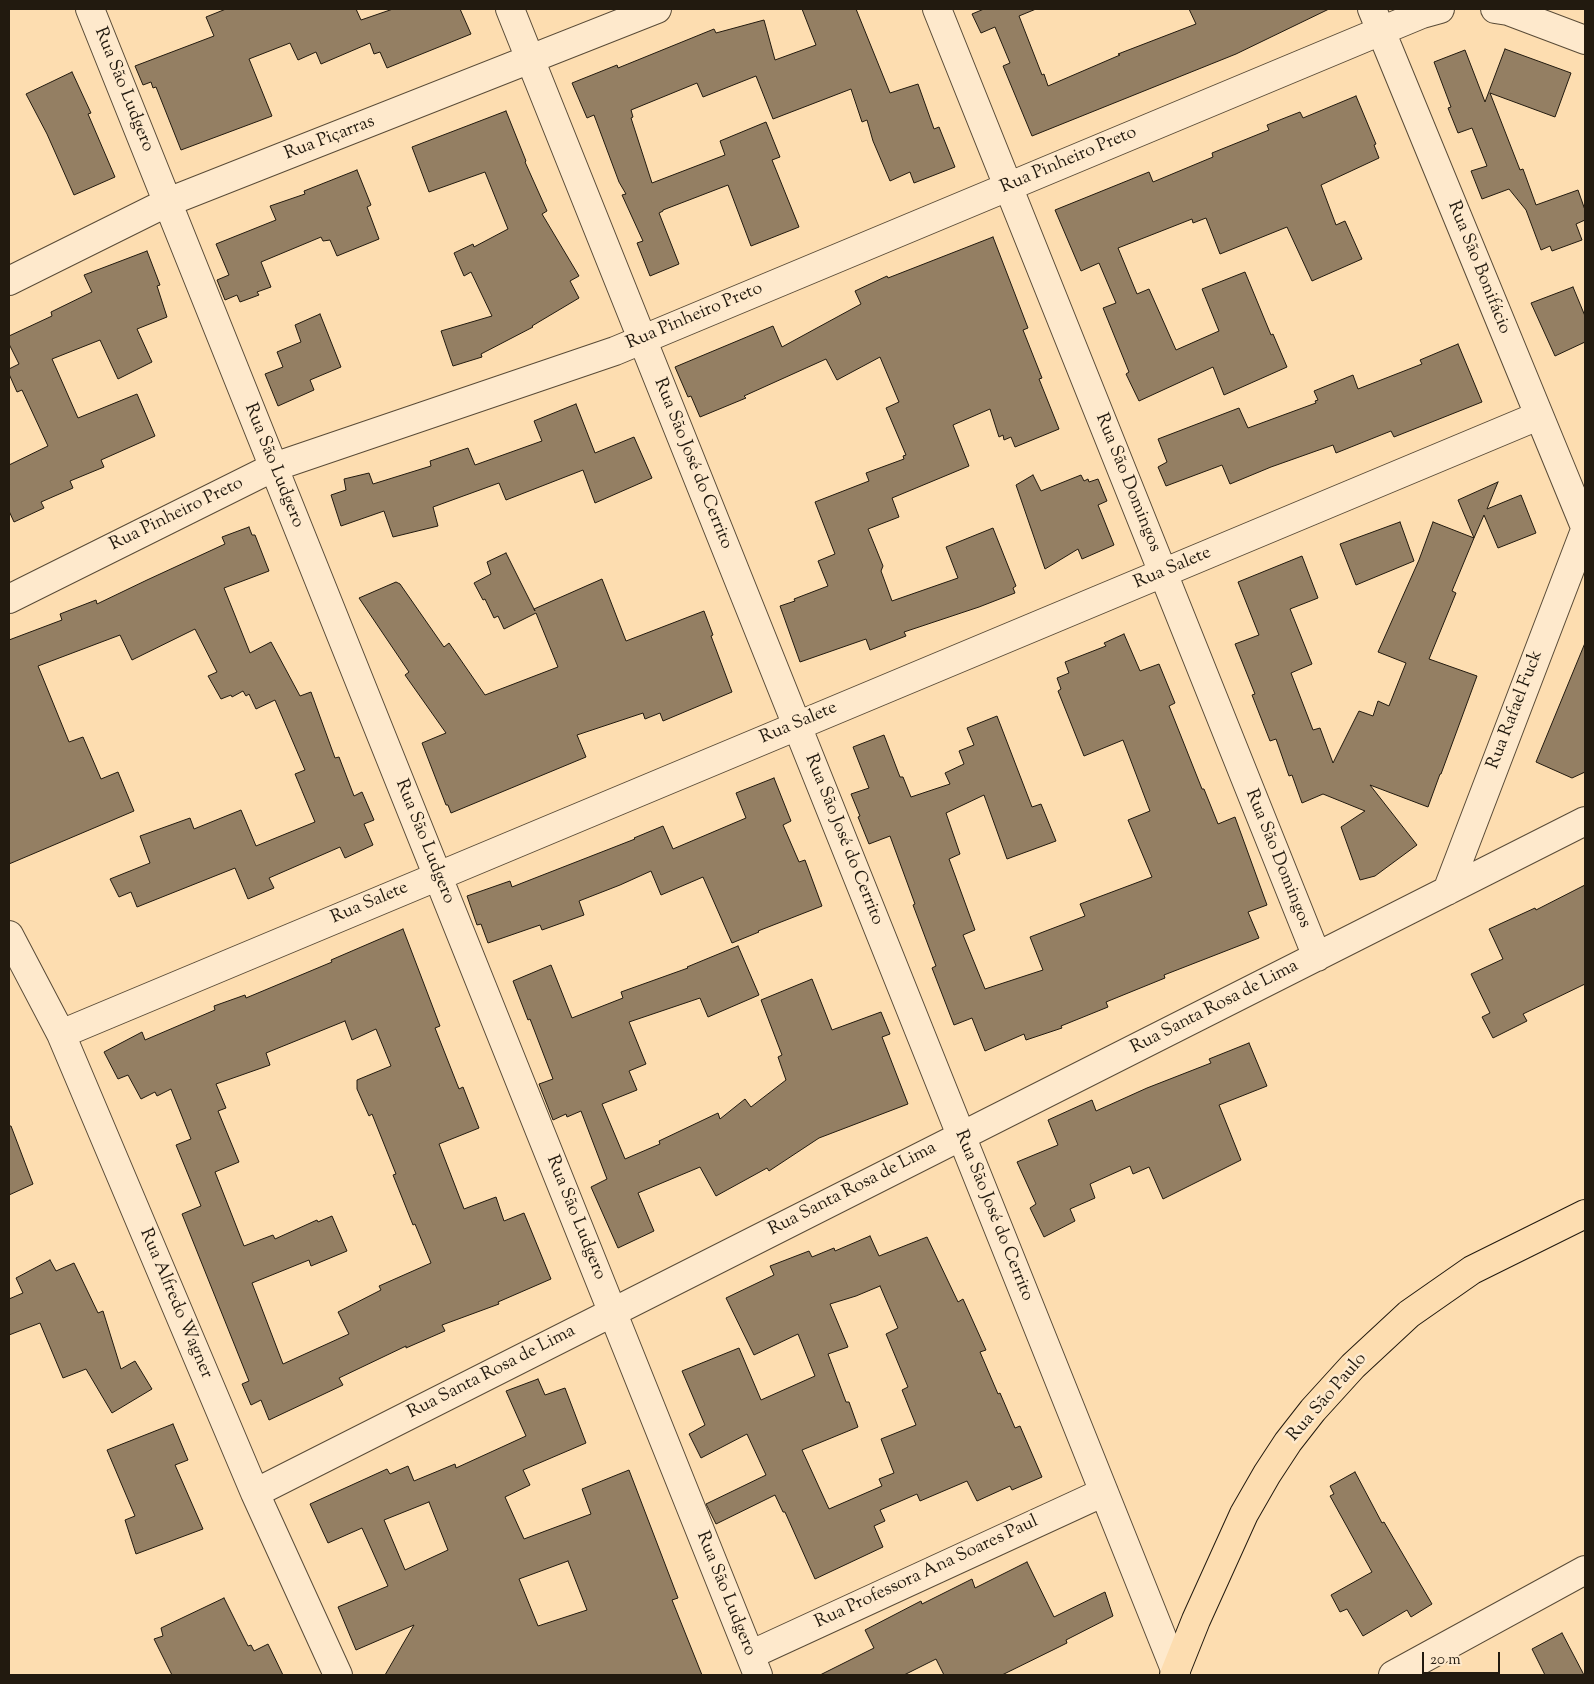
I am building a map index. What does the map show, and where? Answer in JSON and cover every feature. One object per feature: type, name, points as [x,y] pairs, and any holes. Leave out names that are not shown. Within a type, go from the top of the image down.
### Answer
[{"type":"main road","name":"Rua São Paulo","points":[[1175,1674],[1200,1612],[1244,1514],[1278,1458],[1313,1410],[1353,1366],[1415,1310],[1472,1270],[1585,1214]]},
{"type":"street","name":"Rua São Ludgero","points":[[90,9],[754,1665]]},
{"type":"street","name":"Rua São José do Cerrito","points":[[510,9],[1104,1492],[1175,1674]]},
{"type":"street","name":"Rua Piçarras","points":[[9,281],[168,202],[657,9]]},
{"type":"street","name":"Rua São Domingos","points":[[937,9],[1316,957]]},
{"type":"street","name":"Rua Pinheiro Preto","points":[[9,599],[274,467],[615,351],[1008,187],[1377,20],[1422,14],[1440,9]]},
{"type":"street","points":[[1495,9],[1508,11],[1585,40]]},
{"type":"street","name":"Rua São Bonifácio","points":[[1377,20],[1585,529]]},
{"type":"street","name":"Rua Salete","points":[[60,1034],[1538,416]]},
{"type":"street","name":"Rua Rafael Fuck","points":[[1447,890],[1585,529]]},
{"type":"street","name":"Rua Santa Rosa de Lima","points":[[255,1493],[1585,821]]},
{"type":"street","name":"Rua Alfredo Wagner","points":[[9,934],[60,1034],[255,1493],[338,1675]]},
{"type":"street","name":"Rua Professora Ana Soares Paul","points":[[754,1665],[1104,1492]]},
{"type":"street","points":[[1393,1675],[1585,1570]]},
{"type":"building","points":[[226,9],[356,9],[361,20],[393,9],[460,9],[471,34],[387,68],[380,52],[374,54],[370,43],[321,64],[316,52],[298,60],[290,43],[249,59],[272,116],[181,150],[156,87],[153,88],[151,82],[143,85],[135,66],[214,36],[206,17]]},
{"type":"building","points":[[802,9],[856,9],[890,93],[918,84],[934,129],[939,127],[955,167],[914,183],[910,172],[890,181],[873,141],[867,120],[862,122],[851,89],[773,119],[756,76],[703,97],[697,83],[631,110],[633,117],[631,118],[652,183],[725,155],[720,141],[766,122],[780,157],[772,160],[799,227],[751,246],[728,185],[659,213],[679,264],[650,276],[637,243],[643,241],[622,195],[626,194],[619,182],[594,115],[587,118],[572,83],[617,65],[618,68],[714,29],[716,33],[764,20],[775,60],[816,45]]},
{"type":"building","points":[[984,9],[1036,9],[1019,16],[1048,86],[1120,55],[1118,54],[1196,24],[1189,9],[1329,9],[1236,54],[1032,136],[1003,66],[1010,63],[995,27],[981,33],[972,14]]},
{"type":"building","points":[[1505,49],[1571,73],[1555,117],[1490,93],[1520,170],[1523,169],[1536,205],[1578,190],[1585,210],[1585,220],[1576,224],[1582,240],[1552,251],[1550,246],[1541,250],[1526,210],[1509,189],[1482,199],[1471,171],[1487,166],[1472,128],[1458,133],[1448,108],[1451,107],[1434,62],[1465,50],[1485,102]]},
{"type":"building","points":[[72,72],[91,113],[88,114],[115,177],[74,195],[47,134],[26,94]]},
{"type":"building","points":[[1356,96],[1376,144],[1374,145],[1379,158],[1321,185],[1336,225],[1345,221],[1362,259],[1312,281],[1287,227],[1220,254],[1206,218],[1193,223],[1192,219],[1118,248],[1137,294],[1149,289],[1176,350],[1219,331],[1202,289],[1245,272],[1271,335],[1273,334],[1287,367],[1224,395],[1213,367],[1139,401],[1126,374],[1129,372],[1103,308],[1116,303],[1099,263],[1081,271],[1055,210],[1149,172],[1153,182],[1213,157],[1212,153],[1269,130],[1267,125],[1300,112],[1303,118]]},
{"type":"building","points":[[506,111],[525,162],[547,211],[542,214],[579,276],[570,281],[579,298],[533,327],[481,354],[482,357],[453,366],[441,331],[492,316],[471,272],[464,276],[454,253],[473,244],[474,247],[508,229],[485,172],[429,192],[412,147]]},
{"type":"building","points":[[357,170],[371,205],[367,207],[379,239],[337,256],[330,240],[323,241],[321,237],[261,262],[271,287],[257,292],[259,295],[240,302],[237,295],[225,300],[217,280],[229,275],[216,244],[276,220],[270,206],[305,194],[304,191]]},
{"type":"building","points":[[993,237],[1028,328],[1023,330],[1042,378],[1039,379],[1059,429],[1015,447],[1011,437],[1004,440],[1003,435],[999,437],[990,409],[953,425],[969,466],[892,498],[899,517],[868,529],[883,566],[881,571],[892,601],[958,578],[946,547],[993,528],[1016,586],[1013,588],[1015,593],[904,632],[906,636],[870,650],[866,639],[800,662],[780,606],[828,586],[818,561],[835,554],[815,502],[869,481],[866,473],[904,459],[903,456],[906,455],[886,408],[899,402],[880,357],[837,380],[826,359],[744,396],[746,398],[700,417],[691,396],[688,397],[675,367],[773,326],[782,347],[861,304],[855,291],[887,276],[888,278]]},
{"type":"building","points":[[147,251],[160,285],[157,286],[167,317],[137,329],[152,362],[118,379],[100,340],[52,359],[78,418],[137,394],[155,436],[101,460],[104,467],[70,481],[73,488],[41,502],[44,508],[14,522],[9,511],[9,465],[48,446],[22,390],[17,392],[9,374],[9,369],[19,364],[9,344],[9,336],[52,316],[51,312],[92,292],[84,275]]},
{"type":"building","points":[[1573,287],[1585,316],[1585,342],[1555,356],[1531,303]]},
{"type":"building","points":[[320,314],[341,367],[310,380],[314,390],[278,406],[265,374],[283,367],[277,352],[301,342],[295,325]]},
{"type":"building","points":[[1458,344],[1482,402],[1394,437],[1391,431],[1336,453],[1333,445],[1230,484],[1222,465],[1166,486],[1158,467],[1167,462],[1158,439],[1239,408],[1248,428],[1316,403],[1315,401],[1318,400],[1314,391],[1353,375],[1358,389],[1422,364],[1420,360]]},
{"type":"building","points":[[576,404],[595,453],[634,437],[652,478],[595,503],[583,470],[506,500],[499,483],[433,507],[438,526],[393,537],[384,511],[341,526],[331,495],[346,490],[344,479],[369,473],[373,484],[431,466],[430,461],[468,448],[475,465],[542,441],[534,421]]},
{"type":"building","points":[[1033,475],[1041,491],[1081,475],[1084,481],[1088,479],[1089,482],[1098,479],[1107,501],[1098,505],[1114,545],[1082,559],[1078,549],[1045,569],[1016,485]]},
{"type":"building","points":[[1498,482],[1487,509],[1521,495],[1536,533],[1498,548],[1484,515],[1474,538],[1458,500]]},
{"type":"building","points":[[1400,522],[1414,561],[1356,585],[1340,544]]},
{"type":"building","points":[[1433,522],[1474,538],[1452,591],[1456,593],[1429,659],[1477,676],[1428,807],[1370,785],[1417,845],[1375,876],[1360,880],[1341,827],[1365,811],[1323,794],[1302,803],[1292,775],[1289,776],[1276,739],[1270,741],[1252,695],[1255,694],[1235,644],[1259,635],[1238,582],[1302,556],[1318,598],[1290,609],[1312,664],[1291,673],[1313,730],[1320,728],[1333,763],[1359,711],[1373,716],[1378,701],[1389,706],[1406,663],[1378,652],[1419,560]]},
{"type":"building","points":[[249,527],[252,535],[255,535],[269,571],[224,588],[250,653],[271,642],[300,696],[311,692],[335,758],[339,757],[354,796],[362,792],[374,820],[364,824],[373,845],[345,858],[340,847],[269,878],[274,888],[248,899],[235,868],[137,907],[131,892],[119,897],[110,879],[150,863],[140,836],[190,818],[194,829],[241,810],[256,846],[315,822],[295,774],[305,770],[275,700],[256,709],[249,694],[246,696],[243,691],[232,697],[231,695],[221,699],[208,676],[217,672],[195,629],[132,660],[120,635],[38,666],[69,742],[83,737],[101,779],[118,772],[134,811],[9,864],[9,640],[62,620],[60,614],[96,600],[97,604],[225,544],[222,537]]},
{"type":"building","points":[[506,553],[534,609],[602,579],[626,641],[704,611],[713,635],[711,636],[732,692],[663,721],[660,713],[645,719],[643,713],[577,735],[586,757],[451,813],[448,805],[446,805],[422,743],[446,733],[405,675],[409,672],[359,598],[396,582],[400,584],[444,647],[449,643],[485,695],[558,667],[536,613],[504,629],[498,616],[494,618],[485,599],[483,600],[474,583],[491,574],[487,562]]},
{"type":"building","points":[[1124,634],[1140,671],[1159,664],[1175,703],[1169,706],[1218,824],[1235,817],[1267,905],[1248,912],[1259,938],[1164,975],[1165,978],[1106,1002],[1108,1007],[1061,1026],[1062,1028],[1026,1040],[1024,1034],[985,1051],[972,1018],[954,1025],[932,968],[936,966],[890,836],[869,844],[851,794],[869,788],[853,747],[884,735],[900,777],[903,777],[911,797],[950,784],[945,773],[964,764],[959,751],[974,745],[967,728],[997,716],[1032,807],[1041,804],[1056,841],[1007,859],[984,795],[946,813],[960,854],[949,859],[975,930],[963,935],[985,989],[1043,970],[1030,937],[1085,916],[1080,904],[1152,877],[1128,820],[1150,811],[1123,740],[1084,756],[1058,691],[1061,689],[1057,678],[1069,673],[1065,662],[1106,646],[1104,643]]},
{"type":"building","points":[[1585,643],[1585,772],[1572,778],[1536,762]]},
{"type":"building","points":[[774,778],[791,821],[783,825],[799,862],[805,860],[822,906],[732,943],[703,877],[661,895],[651,871],[579,901],[584,915],[542,930],[540,925],[488,943],[481,924],[477,925],[467,896],[510,881],[512,887],[635,839],[663,826],[673,849],[746,818],[736,793]]},
{"type":"building","points":[[1585,885],[1585,984],[1523,1014],[1527,1021],[1493,1038],[1482,1017],[1490,1013],[1471,974],[1503,959],[1489,929],[1535,908],[1536,910]]},
{"type":"building","points":[[403,929],[440,1026],[435,1028],[459,1089],[463,1087],[479,1128],[439,1144],[464,1209],[496,1197],[504,1221],[524,1213],[551,1279],[498,1302],[499,1304],[442,1325],[445,1331],[406,1348],[406,1346],[339,1378],[343,1385],[269,1420],[261,1400],[251,1405],[242,1384],[249,1381],[182,1214],[201,1206],[176,1145],[191,1139],[171,1089],[157,1096],[155,1092],[141,1099],[128,1075],[118,1079],[104,1052],[142,1032],[145,1040],[215,1010],[214,1006],[245,995],[246,998],[332,962],[331,960]],"holes":[[[345,1021],[352,1040],[376,1029],[391,1066],[357,1080],[357,1089],[369,1116],[372,1114],[396,1174],[393,1175],[431,1263],[379,1286],[381,1290],[338,1312],[349,1334],[283,1364],[252,1283],[309,1260],[311,1266],[347,1251],[332,1216],[318,1222],[317,1220],[275,1239],[273,1235],[244,1246],[215,1172],[239,1162],[218,1111],[226,1108],[216,1084],[270,1065],[266,1053]]]},
{"type":"building","points":[[738,946],[759,995],[708,1017],[700,998],[629,1022],[646,1064],[629,1071],[637,1090],[602,1104],[625,1159],[660,1144],[659,1141],[718,1113],[720,1119],[745,1099],[751,1107],[786,1080],[778,1057],[782,1055],[761,1000],[812,979],[832,1030],[881,1012],[890,1034],[882,1037],[908,1104],[819,1138],[769,1171],[767,1168],[716,1196],[700,1167],[638,1193],[654,1231],[618,1248],[591,1187],[607,1179],[581,1111],[567,1117],[566,1114],[553,1120],[539,1084],[553,1079],[513,981],[551,965],[572,1018],[623,998],[621,992],[688,968]]},
{"type":"building","points":[[1249,1043],[1267,1086],[1219,1105],[1241,1160],[1163,1199],[1149,1167],[1133,1174],[1130,1166],[1090,1184],[1095,1198],[1070,1209],[1075,1221],[1044,1237],[1030,1208],[1036,1204],[1017,1162],[1058,1145],[1048,1120],[1092,1100],[1096,1111],[1147,1088],[1211,1063],[1209,1059]]},
{"type":"building","points":[[9,1126],[11,1126],[33,1184],[9,1195]]},
{"type":"building","points":[[870,1236],[879,1256],[927,1237],[958,1302],[963,1299],[986,1350],[980,1352],[998,1394],[1000,1393],[1015,1428],[1020,1426],[1042,1477],[1012,1490],[1010,1486],[977,1501],[967,1481],[920,1501],[917,1494],[880,1510],[885,1521],[874,1526],[883,1547],[815,1579],[785,1512],[783,1512],[775,1495],[716,1524],[706,1504],[766,1475],[747,1434],[701,1458],[689,1434],[705,1425],[682,1371],[739,1348],[761,1400],[815,1376],[798,1334],[754,1355],[726,1298],[774,1275],[770,1266],[809,1251],[812,1257],[834,1248],[835,1251]],"holes":[[[880,1286],[898,1328],[886,1334],[908,1387],[902,1390],[916,1425],[881,1439],[894,1473],[879,1479],[882,1486],[829,1509],[802,1450],[858,1427],[849,1402],[846,1402],[828,1354],[848,1347],[830,1304]]]},
{"type":"building","points":[[50,1260],[56,1271],[74,1263],[98,1313],[103,1311],[121,1369],[135,1361],[152,1389],[112,1413],[86,1369],[63,1378],[40,1323],[9,1335],[9,1299],[23,1293],[16,1278]]},
{"type":"building","points":[[538,1379],[545,1395],[565,1388],[586,1443],[523,1470],[530,1485],[505,1497],[524,1539],[591,1514],[582,1489],[629,1470],[678,1598],[672,1600],[702,1675],[385,1675],[414,1625],[356,1650],[338,1607],[388,1586],[362,1528],[328,1543],[310,1504],[387,1469],[390,1474],[408,1466],[414,1481],[455,1464],[456,1468],[526,1436],[506,1391]],"holes":[[[429,1502],[448,1550],[405,1570],[384,1520]],[[568,1561],[587,1610],[538,1626],[519,1579]]]},
{"type":"building","points":[[173,1424],[188,1460],[175,1465],[203,1529],[136,1554],[125,1520],[135,1516],[107,1450]]},
{"type":"building","points":[[1355,1472],[1382,1523],[1384,1522],[1432,1604],[1411,1617],[1407,1610],[1363,1636],[1347,1609],[1340,1612],[1331,1595],[1372,1572],[1330,1496],[1334,1494],[1330,1486]]},
{"type":"building","points":[[1027,1562],[1054,1617],[1105,1592],[1113,1616],[1066,1640],[1067,1643],[1002,1675],[944,1675],[936,1659],[904,1675],[820,1675],[874,1648],[865,1630],[921,1601],[922,1604],[972,1579],[975,1588]]},
{"type":"building","points":[[224,1598],[248,1646],[251,1645],[254,1651],[268,1644],[283,1675],[172,1675],[154,1639],[163,1636],[161,1628]]},
{"type":"building","points":[[1562,1633],[1584,1675],[1545,1675],[1532,1649]]}]
